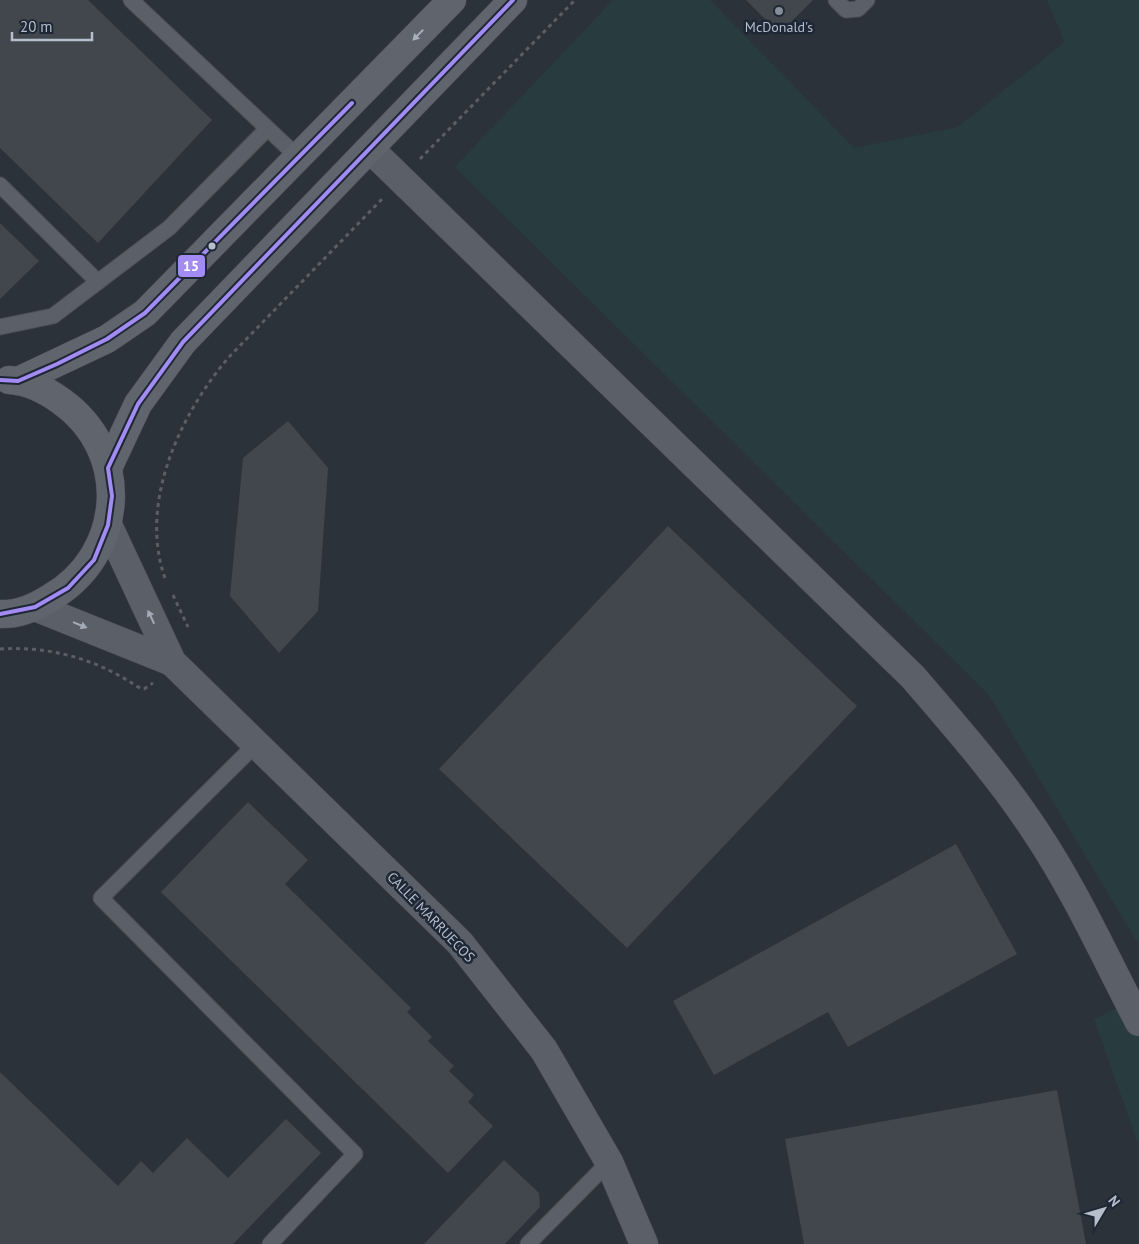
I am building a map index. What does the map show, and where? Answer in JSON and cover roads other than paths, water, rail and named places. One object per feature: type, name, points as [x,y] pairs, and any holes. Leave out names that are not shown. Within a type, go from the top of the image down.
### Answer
[{"type":"main road","points":[[9,380],[107,339],[146,313],[452,0]]},
{"type":"main road","points":[[108,468],[138,404],[183,342],[513,0]]},
{"type":"main road","points":[[0,614],[35,607],[68,588],[94,560],[108,525],[112,496],[108,468],[96,437],[76,411],[48,392],[9,380]]},
{"type":"street","points":[[370,149],[914,677],[976,750],[1036,832],[1084,914],[1139,1022]]},
{"type":"street","name":"CALLE MARRUECOS","points":[[108,525],[172,662],[460,943],[544,1050],[609,1162],[644,1244]]},
{"type":"street","name":"CALLE MARRUECOS","points":[[35,607],[172,662]]},
{"type":"lane","points":[[131,0],[299,158]]},
{"type":"lane","points":[[836,0],[846,10],[858,10],[867,0]]},
{"type":"lane","points":[[0,327],[52,316],[98,282],[169,228],[267,129]]},
{"type":"lane","points":[[0,185],[98,282]]},
{"type":"lane","points":[[256,744],[101,898],[355,1154],[270,1244]]},
{"type":"lane","points":[[528,1244],[609,1162]]},
{"type":"place","name":"McDonald's","points":[[779,11]]}]
